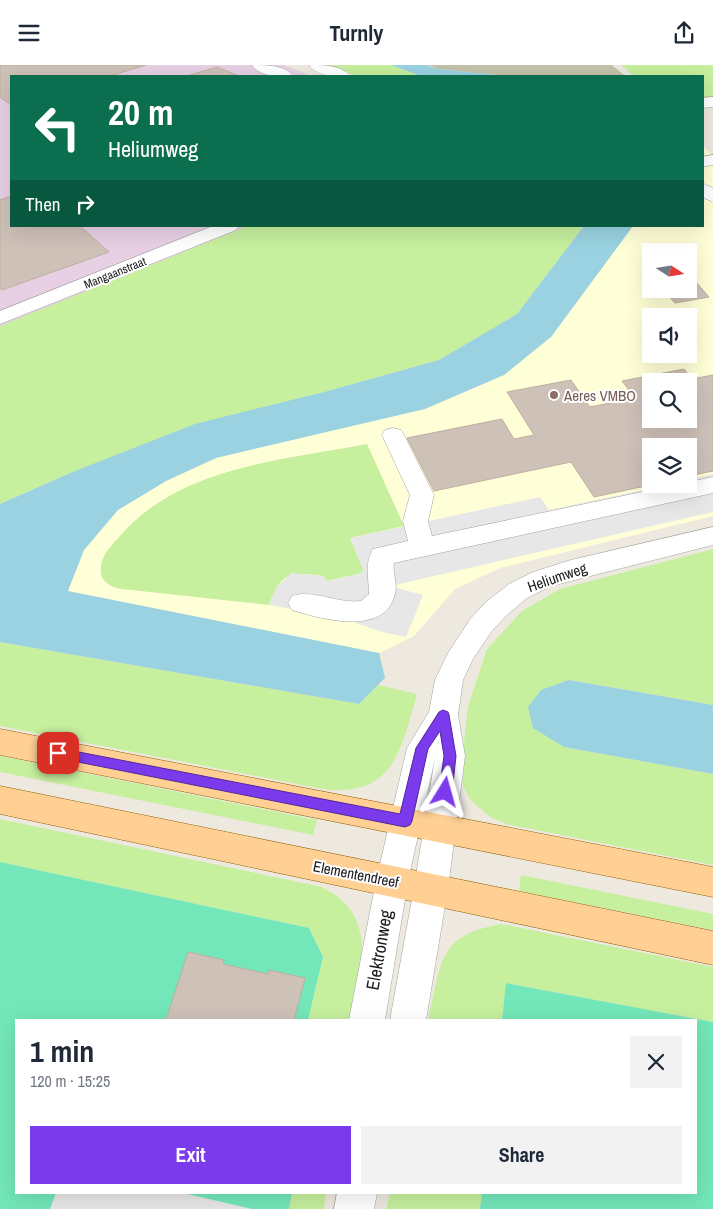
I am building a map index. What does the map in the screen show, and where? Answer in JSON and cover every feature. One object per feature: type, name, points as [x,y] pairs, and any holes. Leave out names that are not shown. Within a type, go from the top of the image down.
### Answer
[{"type":"main road","points":[[0,742],[713,882]]},
{"type":"main road","name":"Elementendreef","points":[[0,800],[713,948]]},
{"type":"street","points":[[259,65],[284,75]]},
{"type":"street","points":[[316,65],[341,75]]},
{"type":"street","name":"Mangaanstraat","points":[[0,319],[228,227]]},
{"type":"street","points":[[393,435],[422,495],[416,518],[416,531],[424,547]]},
{"type":"street","points":[[301,603],[352,612],[365,611],[375,605],[382,593],[379,574],[382,556],[713,485]]},
{"type":"street","name":"Heliumweg","points":[[431,888],[450,756],[443,715],[449,680],[462,653],[481,625],[518,591],[542,579],[571,570],[713,536]]},
{"type":"street","name":"Heliumweg","points":[[405,821],[422,748],[443,715]]},
{"type":"street","name":"Elektronweg","points":[[367,1019],[392,881],[405,821]]},
{"type":"street","points":[[408,1019],[431,888]]},
{"type":"street","points":[[354,1209],[357,1194]]},
{"type":"shaded area","points":[[0,65],[284,65],[309,75],[10,75],[10,227],[259,227],[0,337]]},
{"type":"shaded area","points":[[429,65],[612,65],[624,75],[496,75],[437,69]]},
{"type":"shaded area","name":"Aeres VMBO","points":[[704,147],[713,156],[713,516],[500,568],[455,589],[414,636],[379,653],[67,591],[84,550],[118,510],[166,481],[216,458],[551,337],[632,227],[704,227]]},
{"type":"shaded area","points":[[713,474],[713,512],[395,585],[397,588],[423,595],[406,637],[382,632],[339,617],[269,605],[276,588],[291,573],[324,576],[326,581],[359,574],[364,571],[350,538],[540,497],[549,510],[642,490],[642,493],[697,493],[697,478]]},
{"type":"shaded area","points":[[56,1194],[187,1194],[252,1209],[50,1209]]},
{"type":"green space","points":[[328,65],[391,65],[418,75],[353,75]]},
{"type":"green space","points":[[621,65],[713,65],[713,96],[704,98],[704,75],[633,75]]},
{"type":"green space","points":[[246,227],[583,227],[517,314],[439,360],[324,392],[75,471],[0,504],[0,326]]},
{"type":"green space","points":[[367,444],[404,526],[350,538],[364,571],[359,574],[325,581],[324,576],[295,574],[289,576],[278,586],[269,605],[122,589],[113,587],[104,580],[101,572],[102,562],[111,546],[144,513],[172,495],[202,481],[234,470],[301,455]]},
{"type":"green space","points":[[713,549],[713,705],[570,680],[564,747],[713,774],[713,865],[506,824],[492,818],[471,801],[463,786],[461,770],[468,706],[487,649],[522,611],[560,589]]},
{"type":"green space","points":[[0,642],[359,704],[378,685],[417,694],[399,751],[391,765],[380,777],[365,786],[347,790],[323,789],[0,726]]},
{"type":"green space","points":[[0,756],[317,820],[313,835],[0,772]]},
{"type":"green space","points":[[0,819],[322,887],[340,899],[352,912],[359,928],[362,945],[362,963],[353,1019],[308,1019],[323,957],[309,928],[0,862]]},
{"type":"green space","points":[[0,862],[309,928],[323,957],[308,1019],[15,1019],[15,1194],[292,1194],[289,1209],[0,1209]]},
{"type":"green space","points":[[521,875],[713,914],[713,930],[519,891]]},
{"type":"green space","points":[[502,924],[713,967],[713,1022],[506,983],[502,1019],[428,1019],[440,967],[446,955],[453,944],[480,929]]},
{"type":"green space","points":[[506,983],[713,1022],[713,1209],[480,1209],[482,1194],[697,1194],[697,1019],[502,1019]]},
{"type":"green space","points":[[292,1194],[326,1194],[324,1209],[289,1209]]},
{"type":"green space","points":[[390,1194],[482,1194],[480,1209],[386,1209]]},
{"type":"water","points":[[391,65],[427,65],[437,69],[496,75],[418,75]]},
{"type":"water","points":[[583,227],[632,227],[551,337],[504,375],[425,409],[216,458],[166,481],[118,510],[84,550],[68,591],[379,653],[385,678],[359,704],[0,642],[0,504],[75,471],[195,424],[324,392],[439,360],[517,314]]},
{"type":"water","points":[[569,680],[713,705],[713,774],[564,747],[533,728],[528,707],[541,690]]},
{"type":"building","points":[[0,65],[146,65],[113,75],[10,75],[10,104],[0,97]]},
{"type":"building","points":[[217,67],[237,75],[190,75]]},
{"type":"building","points":[[10,196],[10,227],[81,227],[109,252],[2,290],[0,288],[0,200]]},
{"type":"building","points":[[698,284],[709,297],[675,303],[670,298],[697,298]]},
{"type":"building","points":[[684,369],[687,373],[663,373]]},
{"type":"building","points":[[713,375],[713,471],[697,474],[697,438],[642,438],[642,487],[594,497],[571,462],[434,491],[407,438],[502,419],[514,439],[534,435],[507,392],[571,380],[590,407],[635,398],[622,381],[642,377],[642,428],[697,428],[697,378]]},
{"type":"building","points":[[188,952],[224,960],[223,964],[268,974],[269,970],[305,978],[294,1019],[166,1019]]},
{"type":"place","name":"Aeres VMBO","points":[[554,395]]},
{"type":"route","points":[[58,753],[405,821],[422,748],[443,715],[450,756],[445,792]]}]
